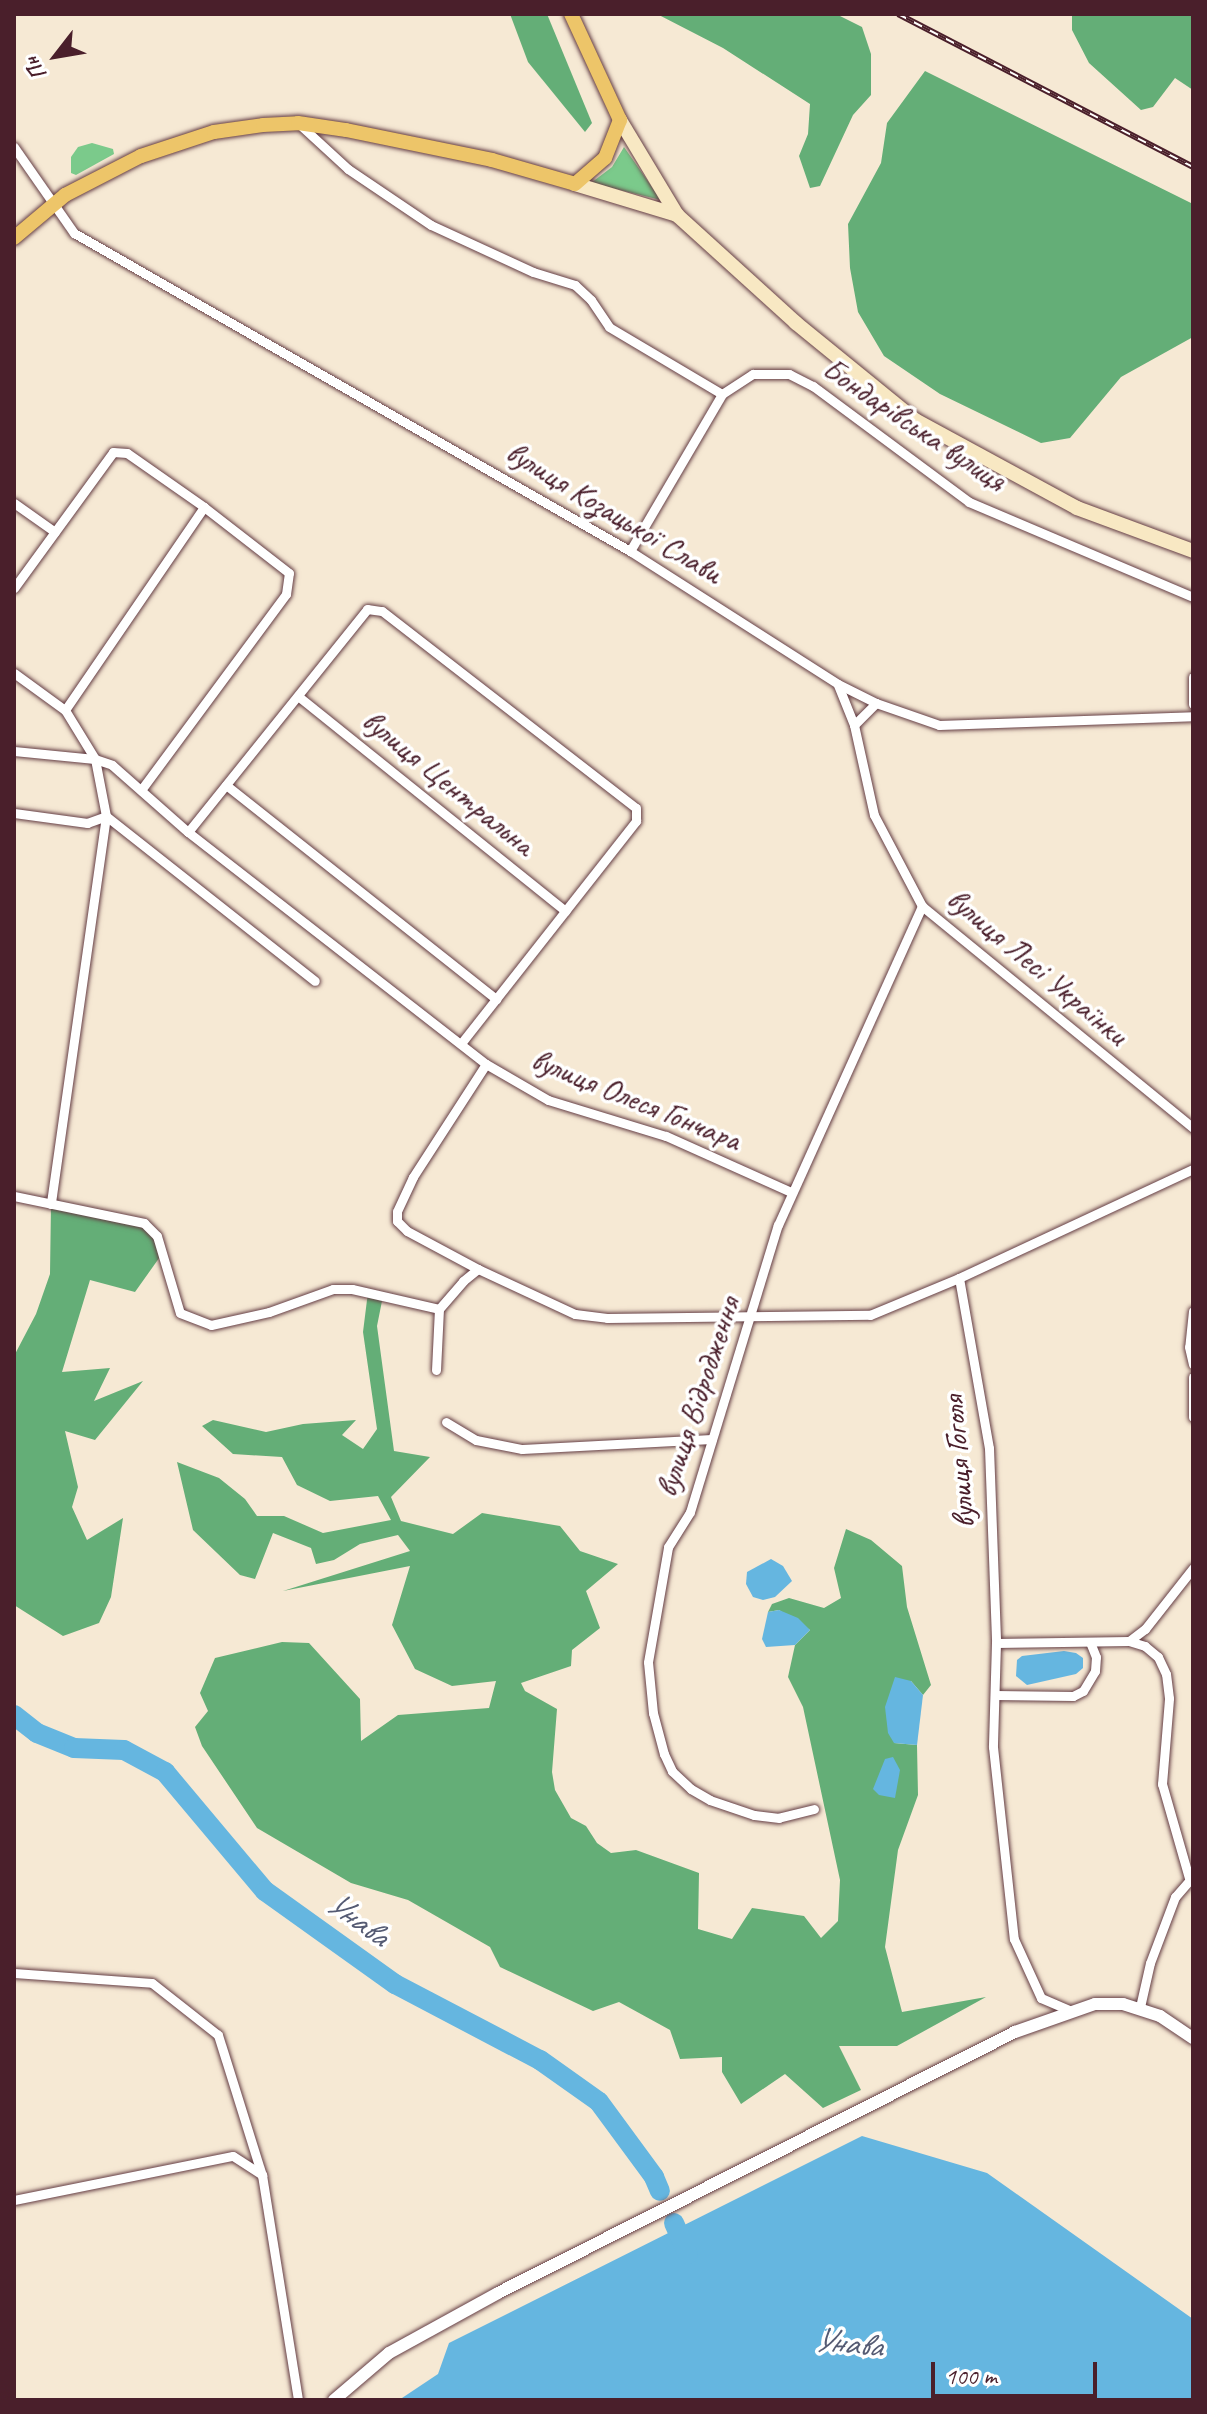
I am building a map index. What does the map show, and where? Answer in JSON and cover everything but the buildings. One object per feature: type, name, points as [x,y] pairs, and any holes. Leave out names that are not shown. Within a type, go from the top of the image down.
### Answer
[{"type":"main road","points":[[571,14],[620,120],[677,215],[796,323],[915,420],[1077,508],[1193,551]]},
{"type":"main road","points":[[575,184],[605,158],[620,120]]},
{"type":"main road","points":[[14,238],[51,204],[105,173],[181,141],[214,132],[298,123],[492,160],[677,215]]},
{"type":"street","points":[[298,123],[348,169],[431,225],[533,272],[560,277],[575,285],[591,300],[609,327],[722,394],[630,551]]},
{"type":"street","name":"вулиця Козацької Слави","points":[[16,152],[37,175],[51,204],[74,233],[630,551],[838,684],[876,703],[939,725],[1193,716]]},
{"type":"street","name":"Бондарівська вулиця","points":[[722,394],[753,374],[789,374],[813,386],[969,502],[1193,597]]},
{"type":"street","points":[[14,588],[113,452],[127,453],[204,507],[289,573],[286,594],[141,790]]},
{"type":"street","points":[[14,503],[55,532]]},
{"type":"street","points":[[65,710],[204,507]]},
{"type":"street","points":[[1193,551],[1193,557]]},
{"type":"street","points":[[188,832],[367,609],[382,611],[636,808],[636,821],[496,999],[464,1046]]},
{"type":"street","points":[[14,673],[65,710],[95,759],[106,816],[51,1204]]},
{"type":"street","points":[[1193,677],[1193,704]]},
{"type":"street","name":"вулиця Лесі Українки","points":[[838,684],[854,725],[874,815],[922,906],[1193,1128]]},
{"type":"street","name":"вулиця Центральна","points":[[298,696],[565,911]]},
{"type":"street","points":[[854,725],[876,703]]},
{"type":"street","points":[[14,751],[95,759]]},
{"type":"street","name":"вулиця Олеся Гончара","points":[[95,759],[112,765],[188,832],[486,1064],[548,1100],[666,1136],[791,1192]]},
{"type":"street","points":[[226,785],[496,999]]},
{"type":"street","points":[[14,813],[87,823],[106,816]]},
{"type":"street","points":[[106,816],[315,981]]},
{"type":"street","name":"вулиця Відродження","points":[[814,1809],[779,1818],[754,1815],[710,1800],[691,1789],[672,1771],[658,1737],[648,1662],[660,1609],[668,1547],[690,1512],[753,1315],[766,1259],[791,1192],[922,906]]},
{"type":"street","points":[[486,1064],[413,1177],[397,1212],[397,1221],[407,1231],[478,1269],[575,1314],[607,1318],[870,1315],[959,1278],[1193,1169]]},
{"type":"street","points":[[14,1196],[144,1223],[157,1236],[180,1313],[211,1325],[269,1312],[333,1289],[352,1289],[439,1309]]},
{"type":"street","points":[[436,1370],[439,1309],[478,1269]]},
{"type":"street","name":"вулиця Гоголя","points":[[959,1278],[989,1448],[996,1643],[993,1747],[1014,1939],[1041,1998],[1072,2011]]},
{"type":"street","points":[[1193,1311],[1189,1347],[1193,1365]]},
{"type":"street","points":[[1193,1377],[1193,1417]]},
{"type":"street","points":[[446,1422],[476,1440],[522,1449],[712,1439]]},
{"type":"street","points":[[1129,1641],[1145,1629],[1193,1568]]},
{"type":"street","points":[[996,1643],[1129,1641],[1145,1646],[1158,1657],[1166,1674],[1169,1698],[1162,1784],[1191,1877],[1175,1897],[1162,1929],[1140,2007]]},
{"type":"street","points":[[995,1695],[1073,1696],[1083,1691],[1095,1671],[1096,1657],[1090,1642]]},
{"type":"street","points":[[14,1973],[152,1983],[218,2035],[262,2175],[298,2400]]},
{"type":"street","points":[[334,2400],[389,2353],[437,2327],[1015,2032],[1095,2004],[1140,2007],[1193,2038]]},
{"type":"street","points":[[14,2200],[233,2156],[262,2175]]},
{"type":"green space","points":[[510,14],[547,14],[592,123],[585,132],[528,62]]},
{"type":"green space","points":[[657,14],[836,14],[862,27],[871,54],[871,95],[853,115],[820,186],[810,188],[799,156],[808,134],[810,104],[723,48]]},
{"type":"green space","points":[[1072,14],[1193,14],[1193,90],[1175,78],[1153,107],[1141,110],[1089,63],[1072,30]]},
{"type":"green space","points":[[925,71],[1193,204],[1193,337],[1121,377],[1070,438],[1041,443],[940,394],[884,356],[858,312],[850,268],[848,224],[881,163],[887,123]]},
{"type":"green space","points":[[92,143],[113,149],[114,154],[76,175],[71,173],[71,157],[78,147]]},
{"type":"green space","points":[[624,147],[661,200],[591,183],[612,167]]},
{"type":"green space","points":[[51,1204],[144,1223],[157,1236],[162,1254],[135,1292],[90,1280],[62,1372],[110,1368],[94,1401],[143,1381],[95,1440],[65,1431],[78,1487],[72,1507],[87,1540],[123,1518],[111,1597],[99,1623],[63,1636],[14,1605],[14,1356],[36,1314],[50,1274]]},
{"type":"green space","points":[[368,1292],[383,1296],[377,1326],[394,1451],[430,1457],[391,1497],[401,1521],[453,1534],[482,1513],[560,1526],[580,1551],[618,1564],[586,1591],[600,1628],[572,1650],[571,1666],[521,1683],[525,1691],[557,1709],[552,1772],[555,1790],[571,1818],[586,1826],[597,1843],[611,1853],[636,1850],[699,1873],[698,1929],[732,1939],[752,1908],[804,1916],[821,1938],[838,1921],[840,1880],[803,1707],[788,1677],[795,1645],[810,1630],[779,1610],[768,1612],[772,1604],[789,1598],[824,1608],[841,1598],[834,1568],[846,1529],[871,1540],[902,1566],[907,1607],[931,1685],[923,1695],[911,1681],[894,1743],[917,1745],[918,1795],[898,1850],[885,1947],[902,2012],[986,1997],[897,2046],[839,2046],[861,2090],[823,2108],[785,2074],[741,2104],[722,2072],[722,2057],[680,2059],[670,2030],[619,2002],[593,2011],[500,1967],[490,1947],[408,1900],[351,1883],[257,1828],[202,1746],[195,1727],[208,1711],[200,1693],[215,1658],[282,1642],[309,1643],[360,1699],[361,1741],[398,1715],[489,1708],[496,1681],[452,1686],[415,1669],[392,1625],[410,1566],[283,1591],[410,1551],[398,1535],[360,1544],[334,1560],[316,1564],[311,1548],[273,1533],[255,1579],[240,1575],[193,1530],[177,1462],[219,1478],[245,1499],[257,1516],[284,1516],[323,1533],[391,1520],[378,1496],[330,1501],[297,1485],[282,1457],[233,1454],[202,1426],[213,1420],[266,1432],[303,1424],[356,1420],[342,1435],[363,1449],[377,1429],[363,1332]]},
{"type":"water","points":[[771,1559],[783,1566],[792,1581],[775,1597],[763,1600],[753,1597],[746,1584],[747,1572]]},
{"type":"water","points":[[779,1610],[798,1618],[810,1630],[795,1645],[766,1647],[762,1639],[768,1612]]},
{"type":"water","points":[[1064,1651],[1083,1658],[1083,1668],[1076,1674],[1027,1685],[1016,1676],[1017,1660],[1022,1656]]},
{"type":"water","points":[[895,1677],[911,1681],[923,1695],[917,1745],[894,1743],[888,1733],[885,1707]]},
{"type":"water","points":[[893,1757],[900,1770],[895,1798],[879,1795],[873,1789],[885,1759]]},
{"type":"water","points":[[862,2136],[987,2173],[1193,2319],[1193,2400],[399,2400],[438,2374],[449,2343]]},
{"type":"waterway","name":"Унава","points":[[14,1715],[37,1733],[74,1748],[124,1750],[165,1772],[265,1891],[395,1984],[540,2060],[599,2102],[654,2177],[660,2191]]},
{"type":"waterway","name":"Унава","points":[[674,2223],[688,2254]]},
{"type":"railway","points":[[898,14],[1193,167]]}]
